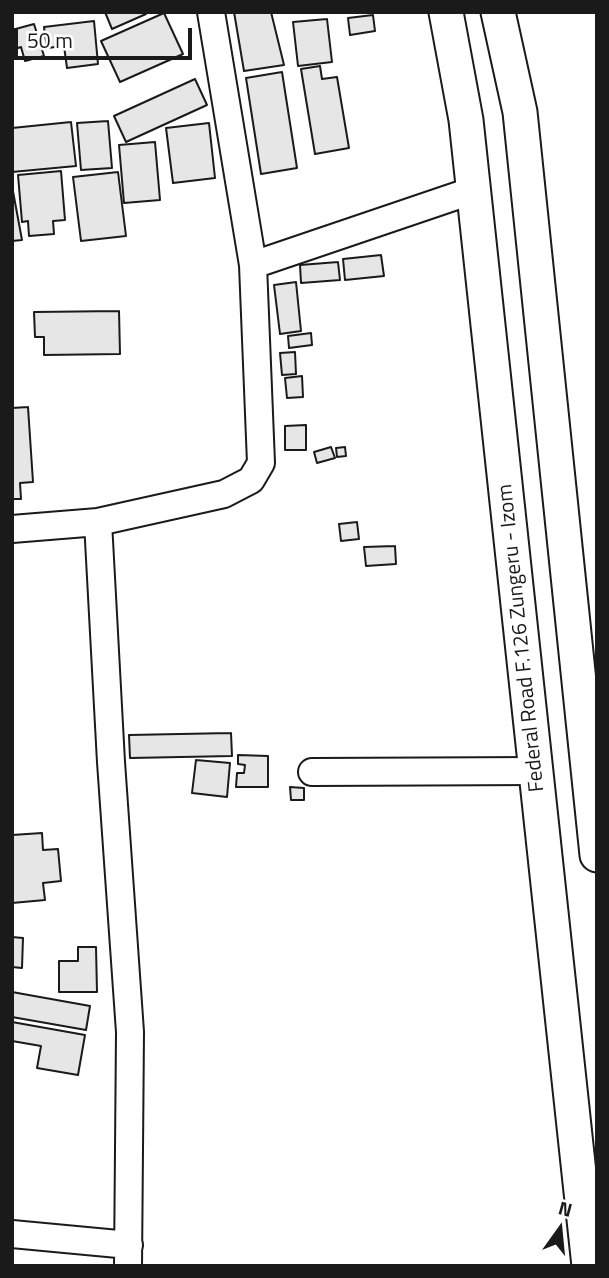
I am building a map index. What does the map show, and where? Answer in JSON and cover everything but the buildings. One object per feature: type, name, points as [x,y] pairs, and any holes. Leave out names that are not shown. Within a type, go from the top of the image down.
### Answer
[{"type":"main road","name":"Federal Road F.126 Zungeru - Izom","points":[[446,12],[466,120],[474,190],[589,1266]]},
{"type":"main road","points":[[498,12],[520,112],[554,441],[589,705],[597,855]]},
{"type":"main road","points":[[501,447],[554,441]]},
{"type":"street","points":[[12,530],[98,522],[224,494],[251,480],[261,463],[253,265],[211,12]]},
{"type":"street","points":[[253,265],[474,190]]},
{"type":"street","points":[[12,1234],[128,1255],[130,1032],[98,522]]},
{"type":"street","points":[[312,772],[537,771]]}]
